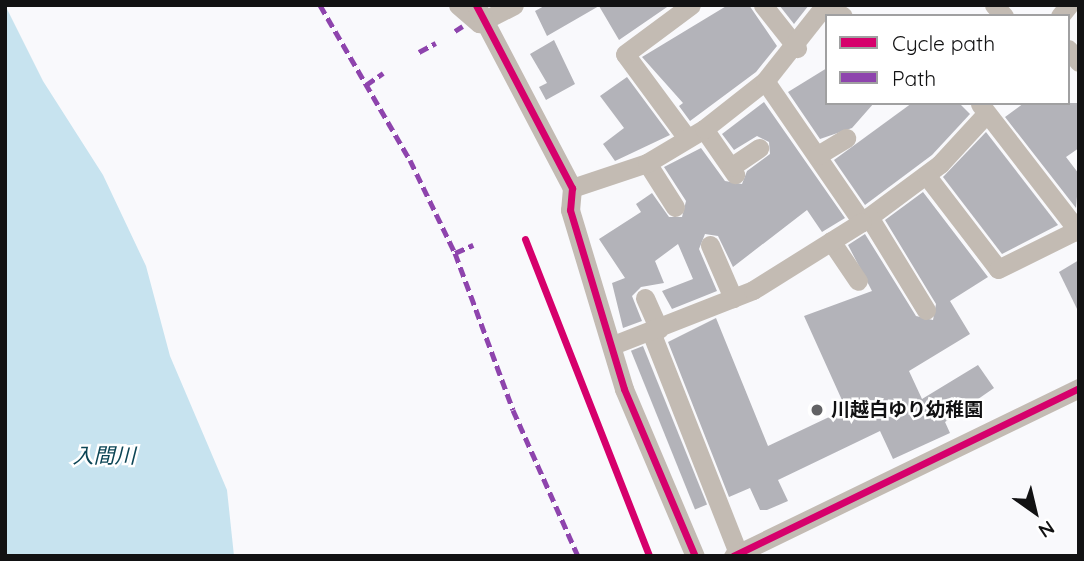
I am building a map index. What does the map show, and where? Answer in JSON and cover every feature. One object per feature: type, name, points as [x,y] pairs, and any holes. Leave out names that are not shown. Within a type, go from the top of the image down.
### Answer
[{"type":"street","points":[[458,5],[470,21],[481,13],[514,5]]},
{"type":"street","points":[[691,5],[625,54],[733,170],[760,148]]},
{"type":"street","points":[[763,5],[797,48]]},
{"type":"street","points":[[572,188],[647,163],[696,133],[765,81],[797,48],[825,5]]},
{"type":"street","points":[[481,13],[572,188],[570,209],[613,345],[624,389],[695,556]]},
{"type":"street","points":[[765,81],[865,219],[926,310]]},
{"type":"street","points":[[613,345],[733,298],[831,241],[926,175],[983,109],[1078,231],[998,270],[926,175]]},
{"type":"street","points":[[818,155],[846,138]]},
{"type":"street","points":[[647,163],[675,207]]},
{"type":"street","points":[[831,241],[858,281]]},
{"type":"street","points":[[710,245],[733,298]]},
{"type":"street","points":[[645,298],[735,555],[1079,388]]},
{"type":"water","name":"入間川","points":[[5,5],[43,81],[103,175],[146,266],[170,356],[227,490],[234,556],[5,556]]},
{"type":"building","points":[[546,5],[670,5],[619,40],[599,6],[547,36],[535,11]]},
{"type":"building","points":[[728,5],[749,5],[777,46],[756,72],[690,121],[679,106],[683,103],[642,57]]},
{"type":"building","points":[[779,5],[809,5],[794,24]]},
{"type":"building","points":[[554,40],[575,84],[546,100],[539,87],[547,83],[530,54]]},
{"type":"building","points":[[825,69],[825,105],[872,105],[852,128],[820,139],[788,92]]},
{"type":"building","points":[[627,77],[670,135],[615,161],[603,144],[624,128],[600,96]]},
{"type":"building","points":[[764,102],[845,218],[822,232],[807,210],[733,267],[718,236],[705,234],[699,249],[717,291],[672,309],[662,291],[693,279],[678,244],[655,261],[664,283],[641,287],[632,296],[642,321],[623,328],[612,283],[625,278],[599,239],[641,212],[636,204],[652,193],[669,217],[682,217],[686,201],[664,167],[701,148],[725,181],[742,184],[747,171],[770,154],[769,142],[757,136],[734,150],[722,134]]},
{"type":"building","points":[[1079,103],[1079,148],[1066,157],[1079,174],[1076,208],[1005,117],[1021,105]]},
{"type":"building","points":[[909,105],[961,105],[970,114],[932,155],[865,205],[834,160]]},
{"type":"building","points":[[986,132],[1058,225],[1002,254],[943,177]]},
{"type":"building","points":[[923,192],[988,277],[950,301],[970,334],[909,371],[922,399],[978,365],[994,388],[945,422],[950,433],[893,459],[880,431],[778,480],[788,501],[767,510],[760,510],[750,488],[729,497],[668,342],[716,318],[768,446],[846,409],[804,316],[872,291],[848,245],[865,234],[916,316],[933,320],[936,304],[885,220]]},
{"type":"building","points":[[1079,260],[1079,313],[1059,272]]},
{"type":"building","points":[[643,346],[707,505],[695,509],[631,351]]},
{"type":"marked path","points":[[320,5],[410,160],[455,253],[513,410],[578,556]]},
{"type":"marked path","points":[[455,31],[463,26]]},
{"type":"marked path","points":[[419,52],[436,43]]},
{"type":"marked path","points":[[366,85],[383,73]]},
{"type":"marked path","points":[[455,253],[473,245]]},
{"type":"cycle path","points":[[476,5],[572,188],[570,210],[624,389],[695,556]]},
{"type":"cycle path","points":[[525,239],[649,556]]},
{"type":"cycle path","points":[[733,556],[1079,388]]},
{"type":"place","name":"川越白ゆり幼稚園","points":[[817,410]]}]
